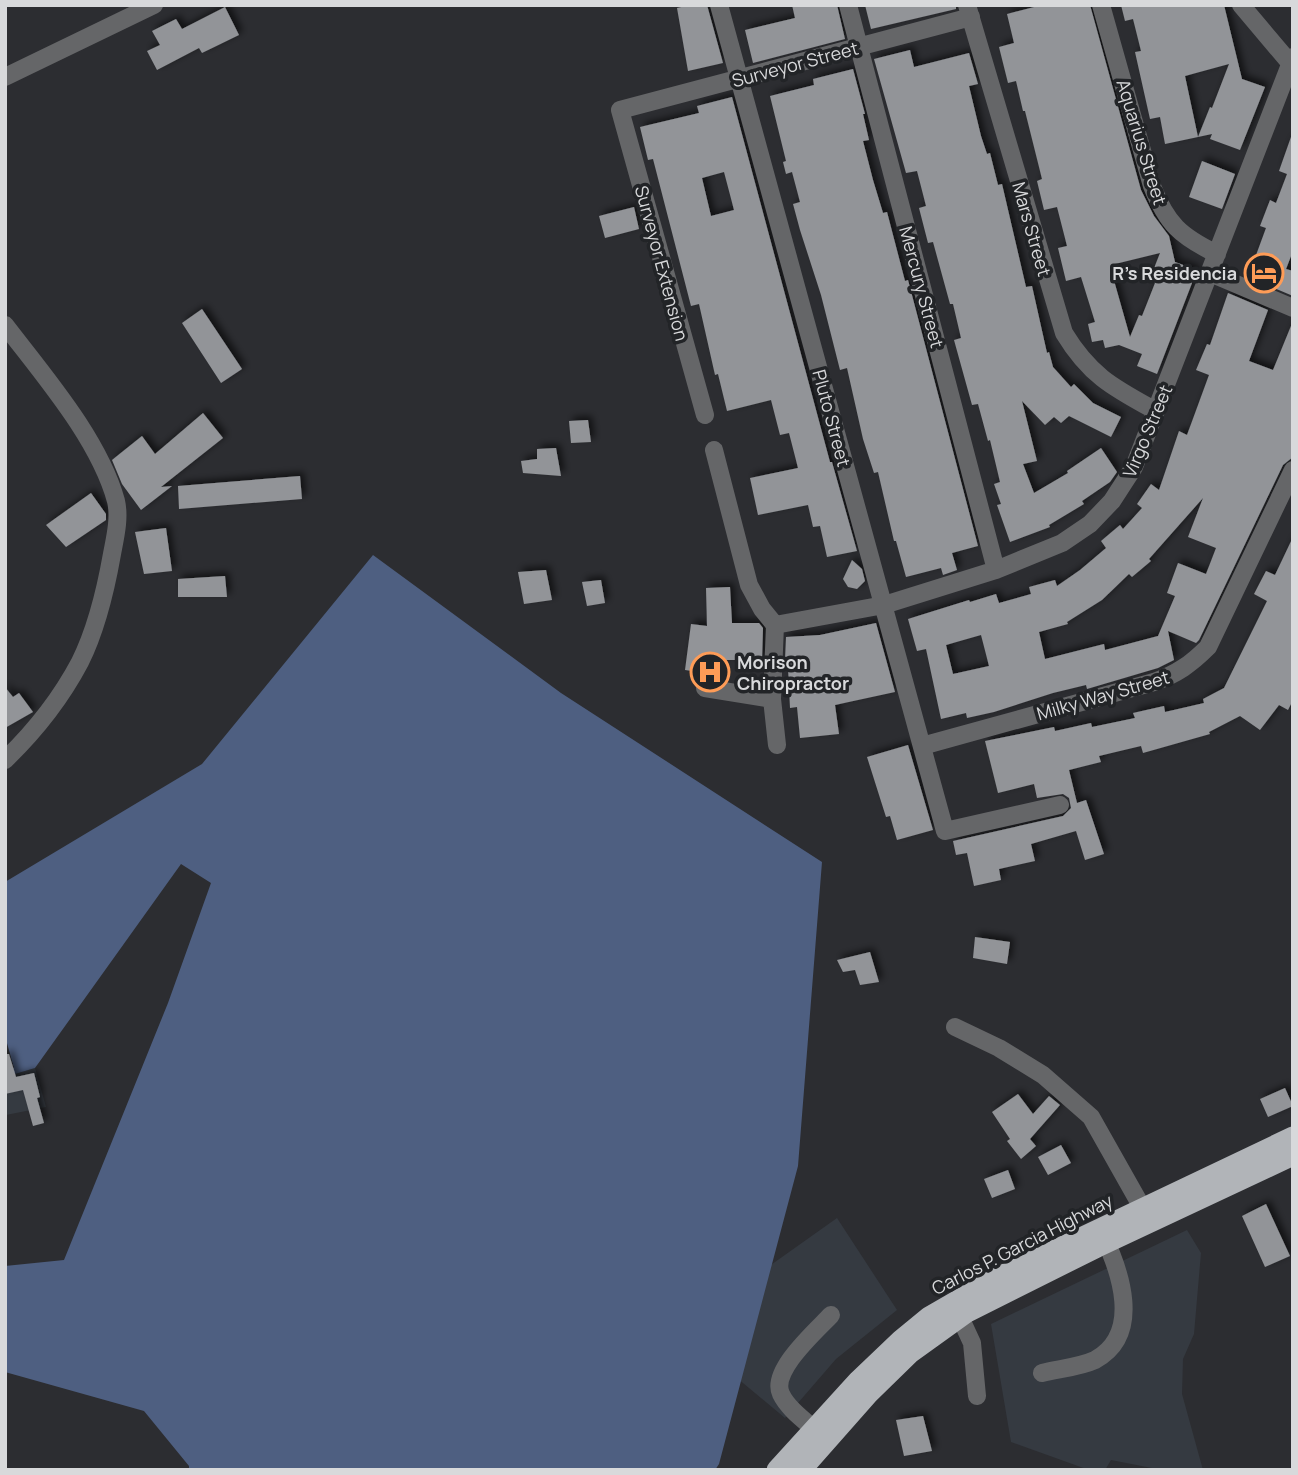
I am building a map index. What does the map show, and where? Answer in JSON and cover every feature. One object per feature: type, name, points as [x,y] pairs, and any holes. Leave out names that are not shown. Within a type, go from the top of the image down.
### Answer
[{"type":"highway","name":"Carlos P. Garcia Highway","points":[[777,1470],[868,1394],[910,1353],[960,1317],[1103,1236],[1293,1138]]},
{"type":"highway","name":"Carlos P. Garcia Highway","points":[[1146,1215],[1293,1155]]},
{"type":"highway","name":"Carlos P. Garcia Highway","points":[[801,1470],[821,1435],[875,1365],[929,1317],[995,1279],[1103,1236]]},
{"type":"street","points":[[5,77],[154,5]]},
{"type":"street","name":"Pluto Street","points":[[719,5],[945,831],[1060,805]]},
{"type":"street","name":"Mercury Street","points":[[848,5],[996,570]]},
{"type":"street","name":"Aquarius Street","points":[[1101,5],[1152,186],[1162,211],[1190,241],[1217,254]]},
{"type":"street","points":[[1241,5],[1291,60]]},
{"type":"street","name":"Surveyor Street","points":[[620,110],[860,47],[969,11]]},
{"type":"street","name":"Mars Street","points":[[969,11],[1064,333],[1075,352],[1091,370],[1116,390],[1156,411]]},
{"type":"street","name":"Virgo Street","points":[[775,625],[884,605],[996,570],[1062,543],[1090,524],[1112,501],[1134,467],[1291,60]]},
{"type":"street","name":"Surveyor Extension","points":[[620,110],[705,415]]},
{"type":"street","points":[[1210,273],[1293,308]]},
{"type":"street","points":[[5,325],[72,414],[99,461],[116,503],[116,531],[96,617],[81,660],[57,700],[5,760]]},
{"type":"street","points":[[714,450],[750,585],[762,609],[775,625],[772,699],[777,745]]},
{"type":"street","name":"Milky Way Street","points":[[922,746],[1154,682],[1176,674],[1191,664],[1208,647],[1291,477]]},
{"type":"street","points":[[705,688],[772,699]]},
{"type":"street","points":[[955,1027],[999,1048],[1043,1076],[1091,1117],[1146,1215]]},
{"type":"street","points":[[1042,1373],[1094,1360],[1107,1350],[1119,1333],[1125,1309],[1121,1280],[1103,1236]]},
{"type":"street","points":[[821,1435],[785,1401],[779,1385],[789,1362],[831,1315]]},
{"type":"street","points":[[960,1317],[972,1343],[977,1396]]},
{"type":"shaded area","points":[[373,555],[561,693],[822,862],[798,1166],[719,1464],[715,1470],[189,1470],[189,1466],[144,1411],[5,1372],[5,1266],[64,1260],[168,1003],[211,883],[181,864],[35,1068],[5,1077],[5,1070],[14,1068],[5,1036],[5,882],[202,764]]},
{"type":"shaded area","points":[[35,1068],[46,1107],[6,1115],[5,1077]]},
{"type":"shaded area","points":[[837,1218],[897,1310],[836,1359],[785,1418],[707,1353],[754,1277]]},
{"type":"shaded area","points":[[1187,1230],[1201,1253],[1194,1334],[1183,1359],[1182,1394],[1203,1470],[1162,1470],[1111,1460],[1105,1470],[1089,1470],[1011,1442],[991,1324]]},
{"type":"building","points":[[707,5],[723,63],[688,71],[677,8]]},
{"type":"building","points":[[792,5],[837,5],[845,39],[753,63],[745,30],[795,18]]},
{"type":"building","points":[[865,5],[956,5],[956,9],[871,29]]},
{"type":"building","points":[[1042,5],[1090,5],[1141,190],[1154,216],[1169,236],[1175,262],[1197,270],[1157,374],[1137,366],[1142,354],[1119,345],[1105,348],[1103,340],[1092,342],[1088,324],[1095,322],[1081,277],[1066,281],[1058,248],[1067,246],[1057,207],[1044,210],[1037,181],[1042,179],[1025,111],[1016,81],[1008,83],[999,47],[1014,43],[1007,14]],"holes":[[[1160,253],[1149,281],[1155,283],[1130,337],[1111,270],[1116,269],[1115,264]]]},
{"type":"building","points":[[1121,5],[1224,5],[1242,79],[1265,87],[1240,150],[1210,139],[1212,134],[1198,137],[1165,144],[1160,117],[1150,119],[1135,52],[1141,51],[1133,19],[1125,21]],"holes":[[[1229,64],[1212,108],[1210,107],[1198,137],[1185,76]]]},
{"type":"building","points":[[225,7],[239,35],[202,53],[199,48],[157,70],[147,51],[160,45],[152,31],[176,19],[182,29]]},
{"type":"building","points":[[910,50],[914,67],[969,53],[978,84],[969,86],[981,136],[987,154],[990,153],[998,185],[1002,184],[1026,287],[1032,286],[1047,353],[1049,352],[1053,367],[1071,387],[1074,384],[1093,403],[1121,417],[1111,437],[1069,416],[1061,423],[1054,417],[1045,425],[1022,401],[1037,461],[1023,464],[1034,493],[1068,473],[1067,471],[1101,448],[1117,472],[1110,482],[1082,501],[1084,504],[1049,525],[1050,527],[1010,542],[997,505],[1001,504],[994,484],[1000,482],[990,440],[988,441],[978,404],[972,405],[954,340],[961,338],[953,304],[950,304],[933,242],[928,243],[919,208],[926,206],[917,171],[906,173],[874,59]]},
{"type":"building","points":[[853,69],[865,114],[869,140],[863,141],[873,180],[883,213],[887,212],[905,281],[908,280],[978,546],[952,553],[957,570],[943,575],[941,568],[906,577],[894,541],[878,472],[874,473],[863,439],[847,368],[840,370],[821,295],[800,230],[793,204],[800,202],[792,172],[786,174],[783,162],[786,161],[770,96],[814,85],[813,79]]},
{"type":"building","points":[[732,97],[830,462],[857,551],[827,557],[820,526],[813,527],[808,505],[758,515],[750,478],[798,468],[789,433],[780,435],[771,400],[727,411],[718,374],[715,375],[699,304],[691,306],[653,159],[648,160],[640,127],[699,113],[697,106]],"holes":[[[724,172],[734,210],[711,216],[702,178]]]},
{"type":"building","points":[[1291,137],[1293,251],[1286,269],[1293,271],[1293,296],[1248,277],[1266,228],[1260,226],[1270,200],[1276,203],[1287,174],[1279,171]]},
{"type":"building","points":[[1202,161],[1235,174],[1222,209],[1189,197]]},
{"type":"building","points":[[634,207],[639,229],[605,238],[599,216]]},
{"type":"building","points":[[1228,293],[1268,310],[1249,361],[1273,370],[1293,321],[1293,457],[1283,465],[1199,640],[1196,643],[1168,631],[1174,660],[1158,668],[1087,689],[1086,685],[1053,693],[994,712],[967,718],[966,713],[941,719],[926,649],[917,651],[908,619],[996,594],[999,603],[1031,594],[1029,587],[1055,580],[1057,586],[1106,548],[1101,541],[1120,525],[1123,529],[1142,508],[1137,504],[1151,484],[1159,490],[1179,431],[1187,435],[1209,375],[1196,370],[1207,344],[1210,345]],"holes":[[[1203,498],[1188,537],[1216,548],[1206,574],[1178,563],[1167,593],[1175,596],[1158,636],[1105,650],[1104,644],[1045,659],[1039,632],[1068,624],[1067,622],[1102,600],[1129,574],[1132,577],[1151,561],[1149,559]],[[981,635],[989,666],[953,674],[946,645]]]},
{"type":"building","points":[[202,309],[242,369],[221,383],[182,323]]},
{"type":"building","points":[[203,413],[223,438],[161,487],[172,486],[141,510],[122,484],[112,460],[142,436],[155,454]]},
{"type":"building","points":[[588,420],[591,442],[571,443],[569,421]]},
{"type":"building","points":[[556,448],[561,476],[523,473],[521,461],[537,459],[537,449]]},
{"type":"building","points":[[300,476],[302,499],[179,509],[178,486]]},
{"type":"building","points":[[91,493],[106,514],[106,520],[66,547],[46,525]]},
{"type":"building","points":[[166,528],[172,571],[144,574],[135,532]]},
{"type":"building","points":[[1293,537],[1293,700],[1288,710],[1279,705],[1260,730],[1240,716],[1209,732],[1210,734],[1143,753],[1141,746],[1099,756],[1101,762],[1069,770],[1077,803],[1086,800],[1104,854],[1085,860],[1076,831],[1031,844],[1035,861],[999,869],[1001,880],[974,886],[967,853],[956,855],[953,841],[1063,816],[1071,808],[1069,798],[1063,794],[1037,798],[1034,784],[998,793],[985,741],[1054,727],[1055,731],[1091,723],[1092,727],[1135,718],[1133,713],[1164,706],[1165,712],[1204,703],[1203,699],[1224,688],[1267,601],[1254,594],[1266,571],[1275,575]]},
{"type":"building","points":[[852,560],[862,569],[865,581],[857,589],[848,587],[843,579]]},
{"type":"building","points":[[546,570],[552,600],[524,604],[518,572]]},
{"type":"building","points":[[225,576],[227,597],[178,597],[178,579]]},
{"type":"building","points":[[601,580],[605,603],[587,606],[582,582]]},
{"type":"building","points":[[730,587],[732,623],[759,623],[763,628],[762,660],[722,660],[719,675],[685,670],[691,624],[707,626],[706,588]]},
{"type":"building","points":[[876,623],[895,692],[835,705],[839,734],[800,738],[797,707],[790,708],[788,668],[785,660],[786,637],[820,635]]},
{"type":"building","points":[[5,687],[13,697],[19,693],[33,712],[5,728]]},
{"type":"building","points":[[908,745],[933,830],[897,840],[890,816],[886,817],[867,757]]},
{"type":"building","points":[[975,937],[1010,942],[1007,964],[973,958]]},
{"type":"building","points":[[870,952],[879,982],[860,985],[855,970],[843,972],[837,960]]},
{"type":"building","points":[[5,1054],[9,1054],[16,1077],[34,1073],[44,1123],[33,1126],[23,1090],[5,1094]]},
{"type":"building","points":[[1285,1088],[1293,1106],[1268,1117],[1260,1099]]},
{"type":"building","points":[[1018,1094],[1033,1114],[1049,1096],[1060,1105],[1030,1139],[1036,1146],[1021,1159],[1007,1141],[1010,1139],[992,1112]]},
{"type":"building","points":[[1061,1145],[1071,1163],[1048,1175],[1038,1157]]},
{"type":"building","points":[[1008,1170],[1015,1189],[992,1198],[984,1179]]},
{"type":"building","points":[[1266,1204],[1290,1256],[1265,1267],[1242,1216]]},
{"type":"building","points":[[923,1416],[932,1451],[904,1456],[896,1420]]},
{"type":"place","name":"R's Residencia","points":[[1264,273]]},
{"type":"place","name":"Morison Chiropractor","points":[[710,672]]}]
